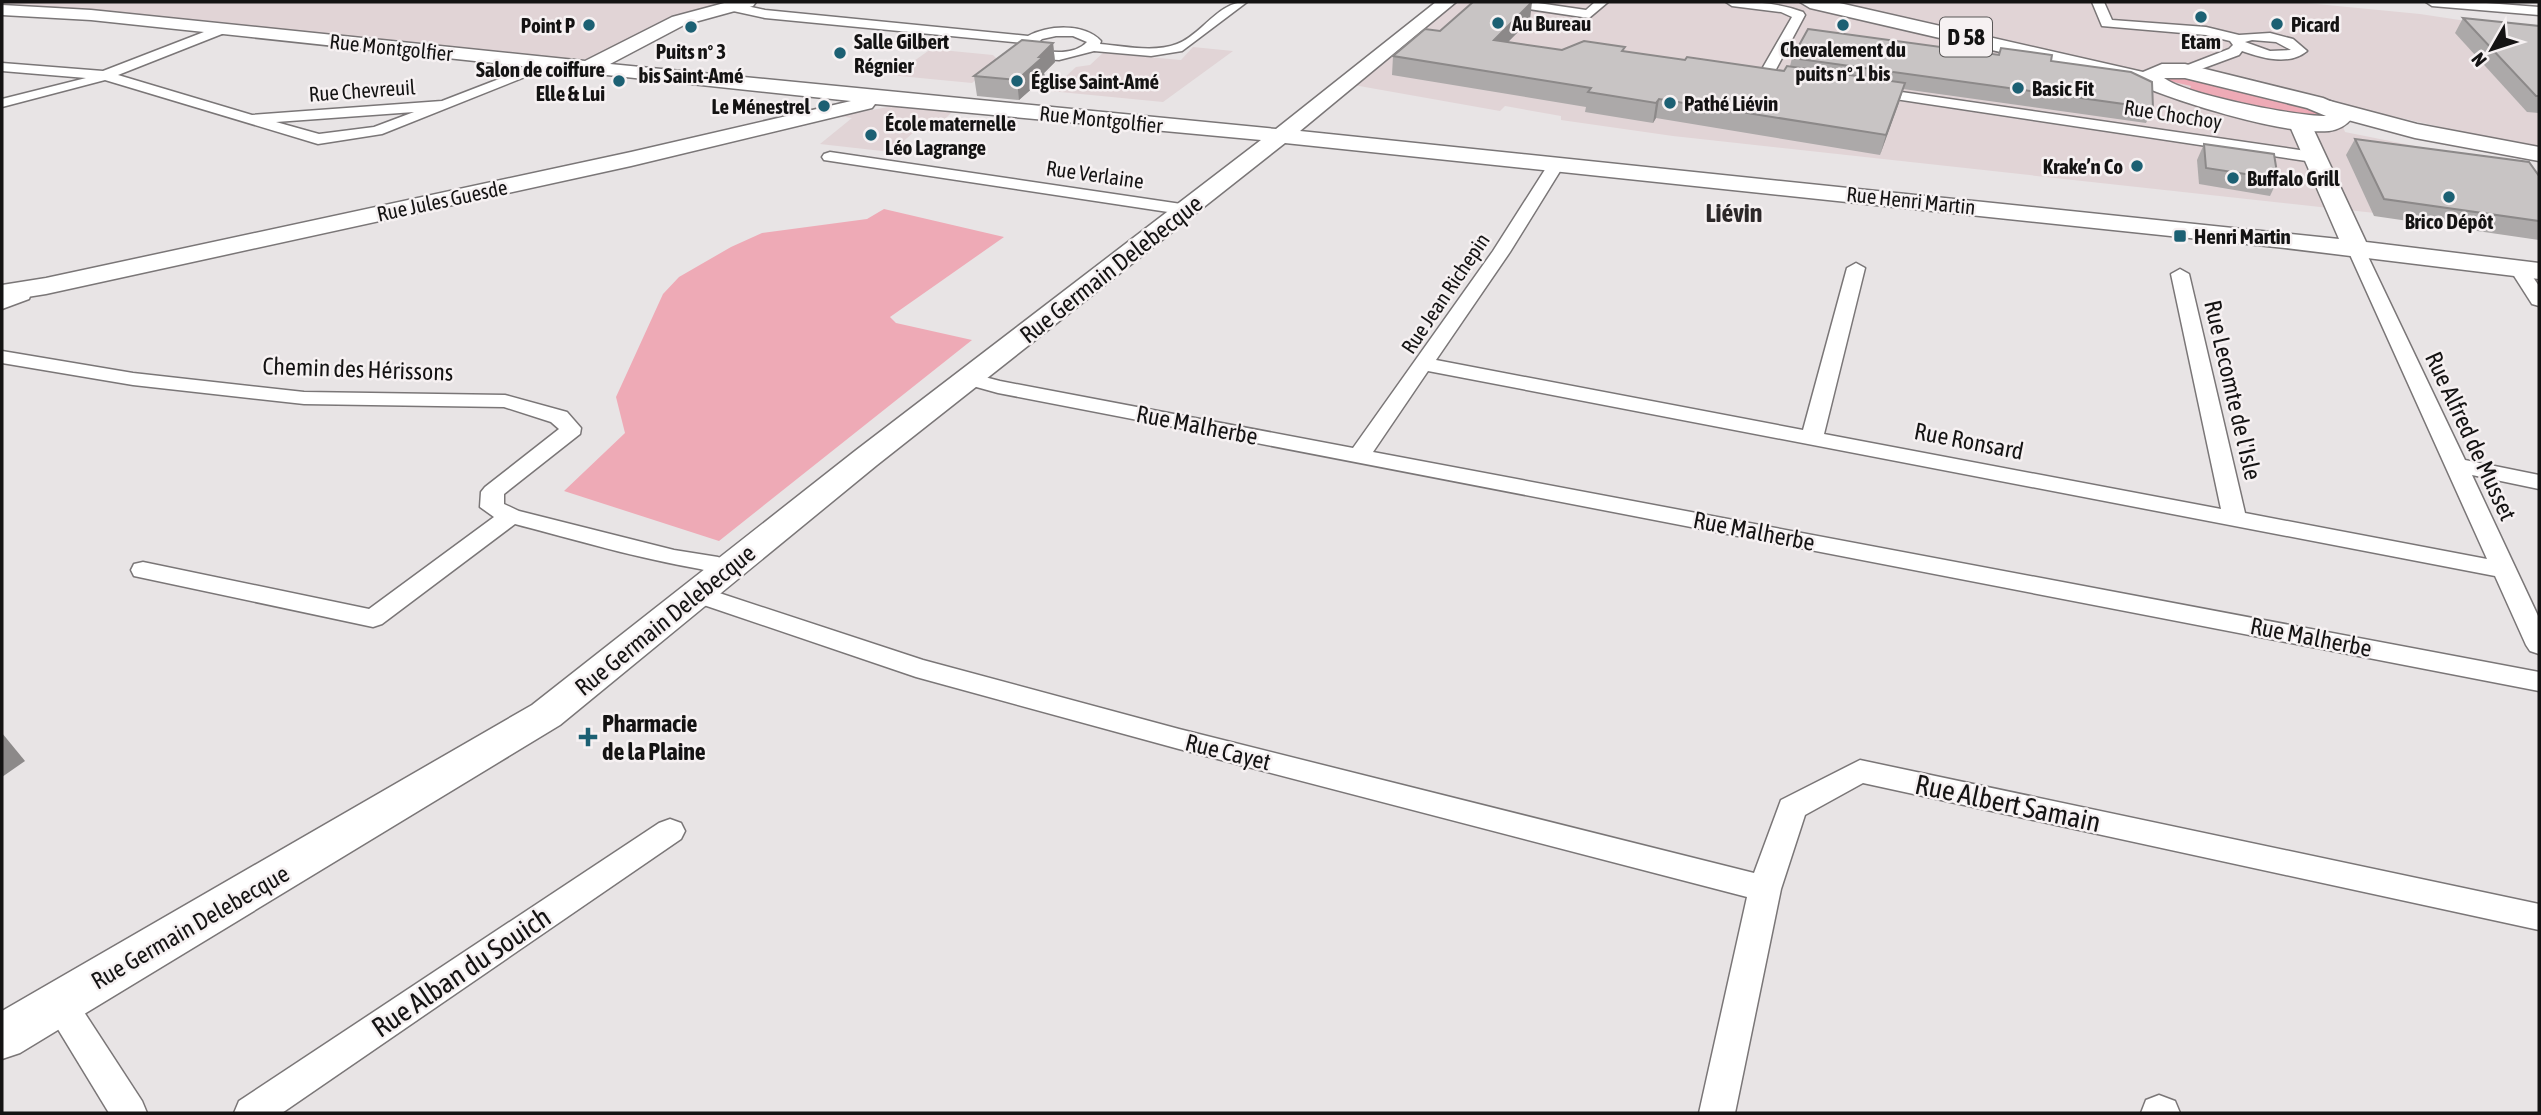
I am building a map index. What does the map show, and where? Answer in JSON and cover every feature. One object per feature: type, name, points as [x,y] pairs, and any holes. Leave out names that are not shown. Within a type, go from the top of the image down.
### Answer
[{"type":"main road","name":"D 58","points":[[1810,2],[2167,75]]},
{"type":"main road","name":"D 58","points":[[1849,2],[2167,75]]},
{"type":"main road","points":[[2167,75],[2228,81],[2370,130],[2539,162]]},
{"type":"main road","points":[[2167,75],[2175,92],[2300,124],[2329,116],[2539,153]]},
{"type":"street","points":[[589,66],[678,21],[747,2]]},
{"type":"street","points":[[1092,47],[1094,41],[1088,36],[1074,32],[1038,35],[1030,40],[1026,49],[1045,55],[1074,54],[1092,47],[1166,52],[1182,47],[1241,2]]},
{"type":"street","name":"Rue Germain Delebecque","points":[[2,1037],[546,715],[969,379],[1188,210],[1447,2]]},
{"type":"street","points":[[1508,2],[1589,14],[1602,2]]},
{"type":"street","points":[[1732,2],[1783,9],[1799,15],[1766,76],[1806,82]]},
{"type":"street","points":[[2098,2],[2107,23],[2206,31],[2262,53]]},
{"type":"street","points":[[2432,2],[2539,11]]},
{"type":"street","points":[[728,6],[765,14],[1030,40]]},
{"type":"street","name":"Rue Montgolfier","points":[[2,10],[91,15],[880,98],[1282,135]]},
{"type":"street","points":[[2,103],[90,81],[222,29]]},
{"type":"street","points":[[2167,75],[2234,52],[2239,42],[2253,36],[2293,44],[2300,51],[2291,55],[2262,53],[2236,58],[2221,69],[2221,76],[2228,81]]},
{"type":"street","points":[[444,105],[553,63]]},
{"type":"street","points":[[2,67],[103,75]]},
{"type":"street","name":"Rue Chevreuil","points":[[103,75],[318,139],[377,131],[444,105]]},
{"type":"street","name":"Rue Chochoy","points":[[1847,88],[2314,157]]},
{"type":"street","name":"Rue Jules Guesde","points":[[9,295],[631,159],[865,104],[880,98]]},
{"type":"street","name":"Rue Chevreuil","points":[[252,119],[444,105]]},
{"type":"street","points":[[2300,124],[2356,248]]},
{"type":"street","name":"Rue Henri Martin","points":[[1282,135],[2356,248],[2529,269]]},
{"type":"street","name":"Rue Verlaine","points":[[830,157],[1188,210]]},
{"type":"street","name":"Rue Jean Richepin","points":[[1363,451],[1501,252],[1554,168],[1554,163]]},
{"type":"street","name":"Rue Alfred de Musset","points":[[2356,248],[2539,645]]},
{"type":"street","points":[[1812,437],[1856,268]]},
{"type":"street","points":[[2529,269],[2539,300]]},
{"type":"street","name":"Rue Lecomte de l'Isle","points":[[2180,274],[2235,519]]},
{"type":"street","name":"Chemin des Hérissons","points":[[2,357],[132,379],[304,398],[505,401],[559,416],[570,428],[569,434],[493,492],[492,507],[511,516]]},
{"type":"street","name":"Rue Ronsard","points":[[1424,364],[2504,570]]},
{"type":"street","name":"Rue Malherbe","points":[[969,379],[998,387],[1363,451],[2539,682]]},
{"type":"street","points":[[2454,464],[2539,482]]},
{"type":"street","points":[[143,570],[373,618],[511,516]]},
{"type":"street","name":"Rue Cayet","points":[[511,516],[674,558],[709,564],[712,583],[916,668],[1179,739],[1765,889]]},
{"type":"street","name":"Rue Albert Samain","points":[[1717,1113],[1765,889],[1792,808],[1860,771],[2539,917]]},
{"type":"street","name":"Rue Alban du Souich","points":[[252,1113],[670,831]]},
{"type":"street","points":[[59,1003],[129,1113]]},
{"type":"shaded area","points":[[2,2],[747,2],[709,12],[589,67],[2,5]]},
{"type":"shaded area","points":[[1447,2],[2296,2],[2420,14],[2539,32],[2539,149],[2334,103],[2345,132],[2539,171],[2539,231],[1673,136],[1561,120],[1561,116],[1505,106],[1500,111],[1348,84]]},
{"type":"shaded area","points":[[1193,47],[1233,51],[1163,102],[1050,91],[1076,67],[1090,65],[1103,53],[1181,60]]},
{"type":"shaded area","points":[[931,49],[993,55],[998,60],[972,83],[868,73],[871,70],[866,69],[872,65],[904,68]]},
{"type":"shaded area","points":[[2185,76],[2310,106],[2321,114],[2310,119],[2189,92],[2191,86],[2165,80]]},
{"type":"shaded area","name":"École maternelle Léo Lagrange","points":[[899,105],[954,110],[938,126],[922,125],[891,152],[820,144],[852,118],[839,116]]},
{"type":"shaded area","points":[[884,209],[1004,237],[890,317],[896,323],[972,340],[719,541],[564,491],[625,433],[616,397],[663,294],[679,277],[731,247],[762,233],[867,219]]},
{"type":"building","points":[[1473,2],[1532,2],[1494,40],[1562,50],[1584,41],[1625,47],[1622,51],[1685,60],[1687,57],[1784,71],[1787,66],[1905,83],[1886,135],[1659,99],[1656,103],[1588,92],[1591,88],[1393,56],[1425,29],[1440,31]]},
{"type":"building","points":[[2463,18],[2539,26],[2539,96],[2536,96]]},
{"type":"building","points":[[1808,29],[1999,55],[2001,48],[2052,55],[2051,61],[2131,72],[2152,82],[2153,108],[1792,58]]},
{"type":"building","points":[[1022,40],[1053,43],[1039,57],[1043,57],[1017,80],[974,76]]},
{"type":"building","name":"Brico Dépôt","points":[[2355,139],[2529,162],[2539,176],[2539,221],[2384,199]]},
{"type":"building","points":[[2204,144],[2274,154],[2278,179],[2206,168]]},
{"type":"place","name":"Etam","points":[[2201,17]]},
{"type":"place","name":"Au Bureau","points":[[1498,23]]},
{"type":"place","name":"Picard","points":[[2277,24]]},
{"type":"place","name":"Point P","points":[[589,25]]},
{"type":"place","name":"Chevalement du puits n° 1 bis","points":[[1843,25]]},
{"type":"place","name":"Puits n° 3 bis Saint-Amé","points":[[691,27]]},
{"type":"place","name":"Salle Gilbert Régnier","points":[[840,53]]},
{"type":"place","name":"Salon de coiffure Elle & Lui","points":[[619,81]]},
{"type":"place","name":"Église Saint-Amé","points":[[1017,81]]},
{"type":"place","name":"Basic Fit","points":[[2018,88]]},
{"type":"place","name":"Pathé Liévin","points":[[1670,103]]},
{"type":"place","name":"Le Ménestrel","points":[[824,106]]},
{"type":"place","name":"École maternelle Léo Lagrange","points":[[871,135]]},
{"type":"place","name":"Krake’n Co","points":[[2137,166]]},
{"type":"place","name":"Buffalo Grill","points":[[2233,178]]},
{"type":"place","name":"Brico Dépôt","points":[[2449,197]]},
{"type":"place","name":"Henri Martin","points":[[2180,236]]},
{"type":"place","name":"Pharmacie de la Plaine","points":[[588,737]]},
{"type":"district","name":"Liévin","points":[[1734,213]]}]
